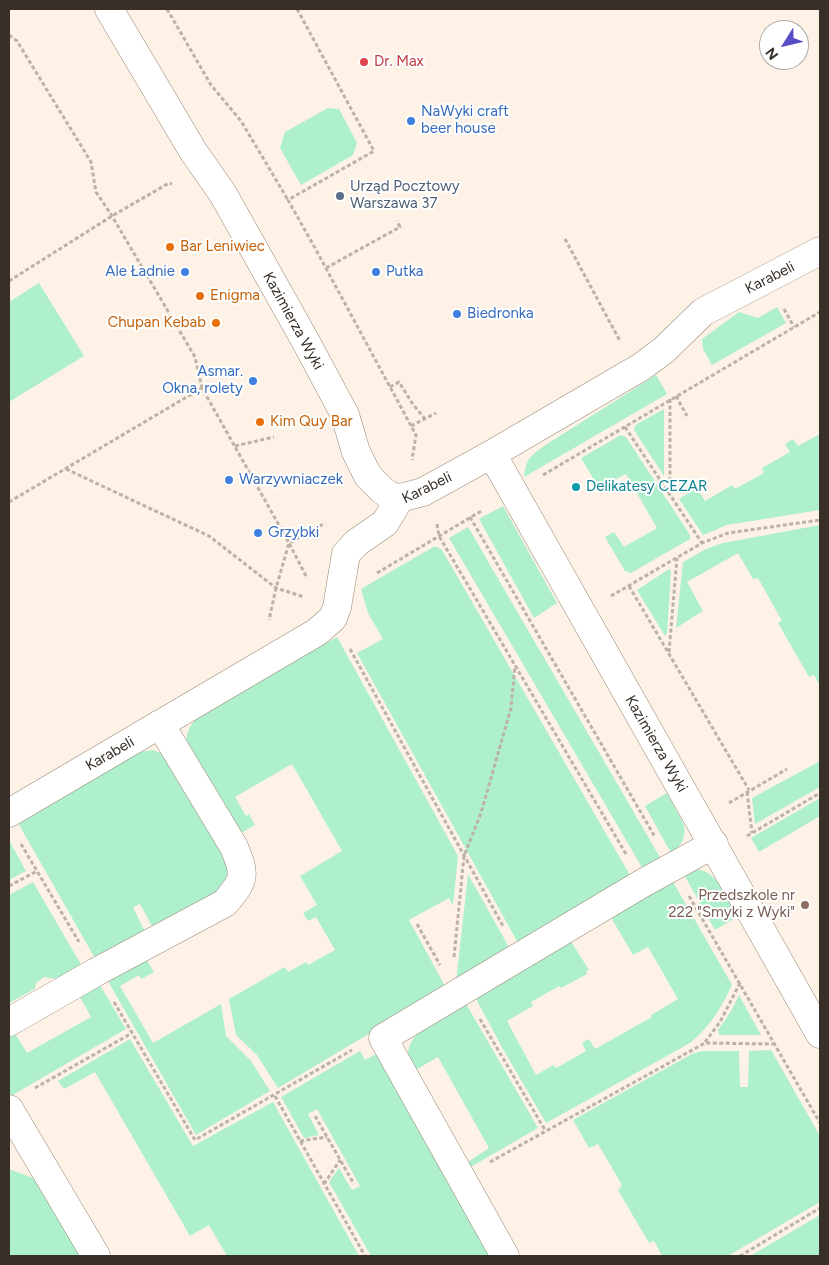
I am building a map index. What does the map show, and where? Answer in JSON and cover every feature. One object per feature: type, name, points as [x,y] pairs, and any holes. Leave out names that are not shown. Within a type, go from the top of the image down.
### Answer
[{"type":"street","name":"Kazimierza Wyki","points":[[109,9],[193,151],[223,194],[306,342],[345,415],[356,452],[368,476],[390,496],[412,495]]},
{"type":"street","name":"Karabeli","points":[[9,813],[317,632],[331,605],[346,554],[372,530],[385,523],[412,495],[492,454],[641,367],[664,350],[703,312],[820,251]]},
{"type":"street","name":"Kazimierza Wyki","points":[[492,454],[820,1034]]},
{"type":"street","points":[[9,1022],[225,902],[239,886],[243,868],[234,847],[160,724]]},
{"type":"street","points":[[505,1256],[383,1038],[454,991],[521,957],[643,882],[714,844]]},
{"type":"street","points":[[9,1109],[96,1256]]},
{"type":"path","points":[[167,9],[211,85],[241,122],[288,200],[416,435],[410,467],[412,495],[436,513],[439,536],[643,882]]},
{"type":"path","points":[[288,200],[374,151],[297,9]]},
{"type":"path","points":[[9,35],[17,41],[91,162],[96,192],[195,357],[202,388],[289,543],[331,605],[464,856],[521,957]]},
{"type":"path","points":[[9,281],[112,216],[169,183],[175,186]]},
{"type":"path","points":[[326,268],[400,227],[397,221]]},
{"type":"path","points":[[565,239],[621,344]]},
{"type":"path","points":[[781,304],[794,327]]},
{"type":"path","points":[[66,469],[209,536],[276,588],[331,605],[470,517],[820,312]]},
{"type":"path","points":[[390,387],[399,382],[412,403],[425,418]]},
{"type":"path","points":[[9,502],[202,388]]},
{"type":"path","points":[[676,396],[687,416]]},
{"type":"path","points":[[670,399],[670,494]]},
{"type":"path","points":[[411,426],[436,413]]},
{"type":"path","points":[[625,427],[702,543]]},
{"type":"path","points":[[234,446],[274,437]]},
{"type":"path","points":[[470,517],[820,1123]]},
{"type":"path","points":[[269,622],[276,588],[289,543],[332,520]]},
{"type":"path","points":[[604,600],[702,543],[728,533],[820,520]]},
{"type":"path","points":[[669,652],[677,558]]},
{"type":"path","points":[[629,586],[748,791],[752,833]]},
{"type":"path","points":[[454,991],[464,856],[481,813],[511,708],[515,665]]},
{"type":"path","points":[[722,807],[787,769]]},
{"type":"path","points":[[741,839],[820,793]]},
{"type":"path","points":[[18,839],[195,1140],[358,1047],[383,1038]]},
{"type":"path","points":[[9,886],[37,871]]},
{"type":"path","points":[[417,924],[454,991],[545,1130]]},
{"type":"path","points":[[462,1178],[705,1042],[720,1022],[740,983]]},
{"type":"path","points":[[34,1090],[132,1033]]},
{"type":"path","points":[[705,1042],[774,1044]]},
{"type":"path","points":[[275,1096],[365,1256]]},
{"type":"path","points":[[316,1116],[354,1184]]},
{"type":"path","points":[[300,1141],[327,1137]]},
{"type":"path","points":[[324,1184],[340,1160]]},
{"type":"path","points":[[740,1256],[820,1208]]},
{"type":"green space","points":[[328,108],[339,109],[357,143],[353,155],[301,185],[280,148],[285,132]]},
{"type":"green space","points":[[39,283],[84,356],[9,402],[9,302]]},
{"type":"green space","points":[[777,307],[786,323],[712,365],[703,349],[702,339],[739,312],[758,318]]},
{"type":"green space","points":[[656,375],[667,394],[524,477],[528,462],[539,449]]},
{"type":"green space","points":[[664,409],[664,476],[634,430],[637,424]]},
{"type":"green space","points":[[820,434],[820,510],[727,525],[703,535],[679,499],[697,488],[705,501],[732,485],[735,489],[764,473],[762,468],[790,452],[785,444],[793,439],[798,446]]},
{"type":"green space","points":[[621,435],[626,437],[690,535],[690,539],[631,573],[625,571],[605,537],[614,532],[624,547],[657,528],[626,474],[599,488],[581,458]]},
{"type":"green space","points":[[503,506],[557,603],[534,618],[479,519]]},
{"type":"green space","points":[[820,525],[820,686],[814,675],[809,677],[778,623],[782,621],[758,578],[753,579],[738,553],[687,582],[703,611],[676,628],[683,562],[706,549],[723,543]]},
{"type":"green space","points":[[468,527],[661,859],[643,869],[449,538]]},
{"type":"green space","points":[[435,546],[442,550],[631,877],[518,943],[357,653],[383,639],[368,613],[361,589]]},
{"type":"green space","points":[[669,569],[671,571],[667,633],[665,636],[637,590]]},
{"type":"green space","points":[[337,637],[458,856],[453,906],[449,898],[409,920],[446,988],[278,1088],[257,1055],[236,1035],[229,999],[285,967],[288,972],[306,962],[308,965],[335,950],[316,917],[308,921],[303,913],[317,905],[300,876],[342,851],[292,764],[235,797],[246,816],[249,814],[255,825],[236,836],[186,744],[186,739],[190,726],[203,712]]},
{"type":"green space","points":[[153,750],[168,756],[225,847],[229,877],[220,889],[210,897],[153,928],[140,904],[133,907],[145,932],[96,960],[18,823],[139,752]]},
{"type":"green space","points":[[820,761],[820,787],[755,824],[752,798]]},
{"type":"green space","points":[[667,793],[684,825],[684,837],[678,847],[671,853],[645,806]]},
{"type":"green space","points":[[820,798],[820,816],[759,852],[751,838]]},
{"type":"green space","points":[[9,840],[26,871],[9,880]]},
{"type":"green space","points":[[696,869],[704,871],[716,880],[737,917],[715,930],[683,873]]},
{"type":"green space","points":[[468,874],[510,949],[456,982]]},
{"type":"green space","points":[[672,880],[732,985],[728,993],[709,1024],[690,1043],[546,1123],[476,999],[570,940],[589,970],[586,971],[587,974],[561,988],[559,986],[531,1002],[533,1006],[507,1021],[536,1075],[554,1065],[556,1068],[586,1051],[582,1043],[589,1039],[595,1049],[652,1017],[651,1015],[678,999],[648,947],[633,955],[612,919]]},
{"type":"green space","points":[[33,882],[83,968],[63,980],[44,977],[36,983],[35,989],[9,1003],[9,895]]},
{"type":"green space","points":[[143,954],[154,972],[141,979],[139,975],[120,986],[153,1043],[221,1004],[226,1036],[251,1061],[270,1091],[196,1135],[105,976]]},
{"type":"green space","points":[[97,980],[126,1029],[11,1096],[9,1092],[9,1033],[13,1030],[27,1053],[91,1017],[77,992]]},
{"type":"green space","points":[[739,995],[761,1035],[719,1035],[718,1030]]},
{"type":"green space","points":[[465,1002],[538,1128],[467,1169],[465,1164],[489,1148],[438,1057],[412,1072],[408,1056],[411,1042],[418,1033]]},
{"type":"green space","points":[[130,1039],[193,1146],[273,1102],[359,1256],[227,1256],[209,1225],[190,1236],[95,1072],[64,1089],[58,1081]]},
{"type":"green space","points":[[771,1050],[820,1136],[820,1202],[728,1256],[662,1256],[654,1241],[649,1243],[618,1190],[622,1185],[598,1144],[589,1148],[573,1120],[692,1054],[702,1051],[739,1051],[740,1087],[748,1087],[749,1051]]},
{"type":"green space","points":[[360,1051],[365,1060],[376,1054],[491,1256],[371,1256],[329,1182],[339,1168],[352,1190],[360,1186],[317,1109],[308,1114],[319,1135],[304,1138],[281,1097]]},
{"type":"green space","points":[[9,1169],[43,1182],[85,1256],[9,1256]]},
{"type":"green space","points":[[820,1215],[820,1256],[750,1256]]},
{"type":"place","name":"Dr. Max","points":[[364,62]]},
{"type":"place","name":"NaWyki craft beer house","points":[[411,121]]},
{"type":"place","name":"Urząd Pocztowy Warszawa 37","points":[[340,196]]},
{"type":"place","name":"Bar Leniwiec","points":[[170,247]]},
{"type":"place","name":"Ale Ładnie","points":[[185,272]]},
{"type":"place","name":"Putka","points":[[376,272]]},
{"type":"place","name":"Enigma","points":[[200,296]]},
{"type":"place","name":"Biedronka","points":[[457,314]]},
{"type":"place","name":"Chupan Kebab","points":[[216,323]]},
{"type":"place","name":"Asmar. Okna, rolety","points":[[253,381]]},
{"type":"place","name":"Kim Quy Bar","points":[[260,422]]},
{"type":"place","name":"Warzywniaczek","points":[[229,480]]},
{"type":"place","name":"Delikatesy CEZAR","points":[[576,487]]},
{"type":"place","name":"Grzybki","points":[[258,533]]},
{"type":"place","name":"Przedszkole nr 222 \"Smyki z Wyki\"","points":[[805,905]]}]
